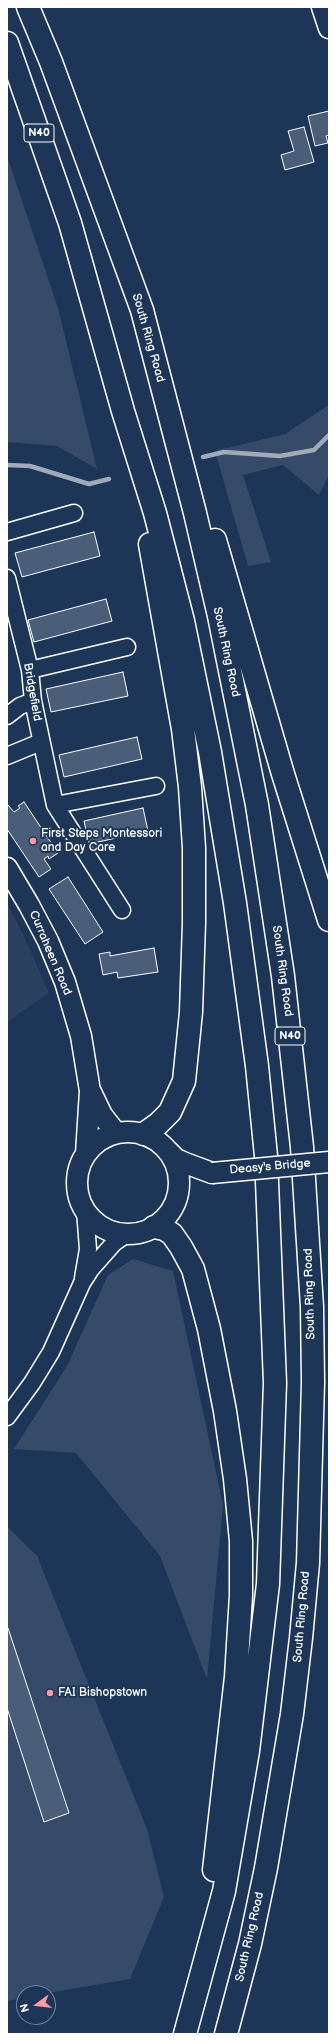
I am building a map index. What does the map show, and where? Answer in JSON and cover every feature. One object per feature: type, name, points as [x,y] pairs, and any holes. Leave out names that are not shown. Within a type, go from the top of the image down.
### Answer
[{"type":"highway","name":"South Ring Road","points":[[28,7],[51,62],[142,310],[195,513],[219,616],[257,805],[282,968],[294,1062],[302,1147],[312,1307],[313,1382],[308,1563],[292,1714],[266,1868],[250,1944],[226,2034]]},
{"type":"highway","name":"N40","points":[[7,44],[70,223],[155,513],[179,605],[210,752],[235,903],[257,1066],[266,1156],[275,1383],[268,1584],[248,1751],[224,1891],[201,1980],[185,2034]]},
{"type":"highway","points":[[142,310],[182,424],[283,774],[329,920]]},
{"type":"highway","points":[[124,411],[183,730],[190,787],[194,848],[194,923],[191,1012],[184,1081],[170,1112],[158,1124],[144,1134]]},
{"type":"highway","points":[[154,1226],[164,1229],[172,1234],[181,1247],[193,1269],[202,1298],[225,1411],[235,1479],[241,1541],[241,1595],[236,1677],[201,1980]]},
{"type":"street","points":[[322,7],[329,28]]},
{"type":"street","points":[[7,532],[74,513]]},
{"type":"street","name":"Bridgefield","points":[[8,584],[30,670],[33,701],[55,806]]},
{"type":"street","points":[[30,670],[127,647]]},
{"type":"street","points":[[7,716],[20,706],[33,701]]},
{"type":"street","points":[[7,756],[41,742]]},
{"type":"street","points":[[122,910],[55,806],[156,786]]},
{"type":"street","name":"Curraheen Road","points":[[7,868],[39,922],[65,982],[81,1036],[90,1091],[86,1154]]},
{"type":"street","name":"Curraheen Road","points":[[90,1091],[102,1115],[116,1133]]},
{"type":"street","name":"Curraheen Road","points":[[130,1132],[144,1134],[157,1141],[185,1163],[212,1172],[197,1179],[177,1197],[164,1219],[141,1232],[127,1234],[111,1231],[96,1222],[85,1210],[78,1188],[81,1165],[86,1154],[94,1145],[104,1138],[116,1133],[130,1132]]},
{"type":"street","name":"Curraheen Road","points":[[168,1151],[176,1166],[179,1181],[177,1197]]},
{"type":"street","name":"Deasy's Bridge","points":[[212,1172],[329,1162]]},
{"type":"street","points":[[82,1283],[88,1249],[85,1210]]},
{"type":"street","points":[[7,1417],[32,1383],[51,1352],[82,1283],[101,1256],[114,1243],[127,1234]]},
{"type":"shaded area","points":[[7,156],[58,308],[97,469],[57,446],[7,442]]},
{"type":"shaded area","points":[[329,405],[329,475],[319,495],[283,465],[243,475],[271,562],[248,566],[215,451],[285,434]]},
{"type":"shaded area","points":[[7,903],[23,934],[49,993],[7,1022]]},
{"type":"shaded area","points":[[133,1259],[173,1271],[223,1505],[207,1679],[160,1556],[76,1453],[14,1449],[67,1366],[108,1275]]},
{"type":"shaded area","name":"FAI Bishopstown","points":[[7,1526],[37,1556],[147,1829],[164,1897],[130,1979],[56,1992],[56,1985],[16,1985],[16,1999],[7,2001]]},
{"type":"building","points":[[329,111],[329,135],[326,136],[328,143],[315,146],[308,116]]},
{"type":"building","points":[[304,127],[314,162],[285,170],[281,155],[294,151],[288,131]]},
{"type":"building","points":[[94,532],[100,556],[22,577],[15,553]]},
{"type":"building","points":[[106,599],[112,621],[34,642],[28,620]]},
{"type":"building","points":[[123,672],[128,696],[51,712],[46,689]]},
{"type":"building","points":[[137,737],[142,759],[64,777],[59,755]]},
{"type":"building","name":"First Steps Montessori and Day Care","points":[[24,802],[58,853],[49,859],[48,856],[44,859],[51,869],[39,877],[7,829],[7,804],[14,812],[20,808],[18,806]]},
{"type":"building","points":[[143,808],[148,831],[89,844],[84,821]]},
{"type":"building","points":[[68,877],[103,932],[85,944],[49,889]]},
{"type":"building","points":[[154,948],[158,972],[118,978],[117,972],[103,975],[99,954],[110,952],[110,956]]},
{"type":"building","points":[[7,1628],[69,1813],[44,1822],[7,1708]]},
{"type":"waterway","points":[[203,457],[224,452],[280,456],[314,450],[329,435]]},
{"type":"waterway","points":[[7,465],[30,466],[89,484],[109,479]]},
{"type":"place","name":"First Steps Montessori and Day Care","points":[[33,841]]},
{"type":"place","name":"FAI Bishopstown","points":[[50,1693]]}]
